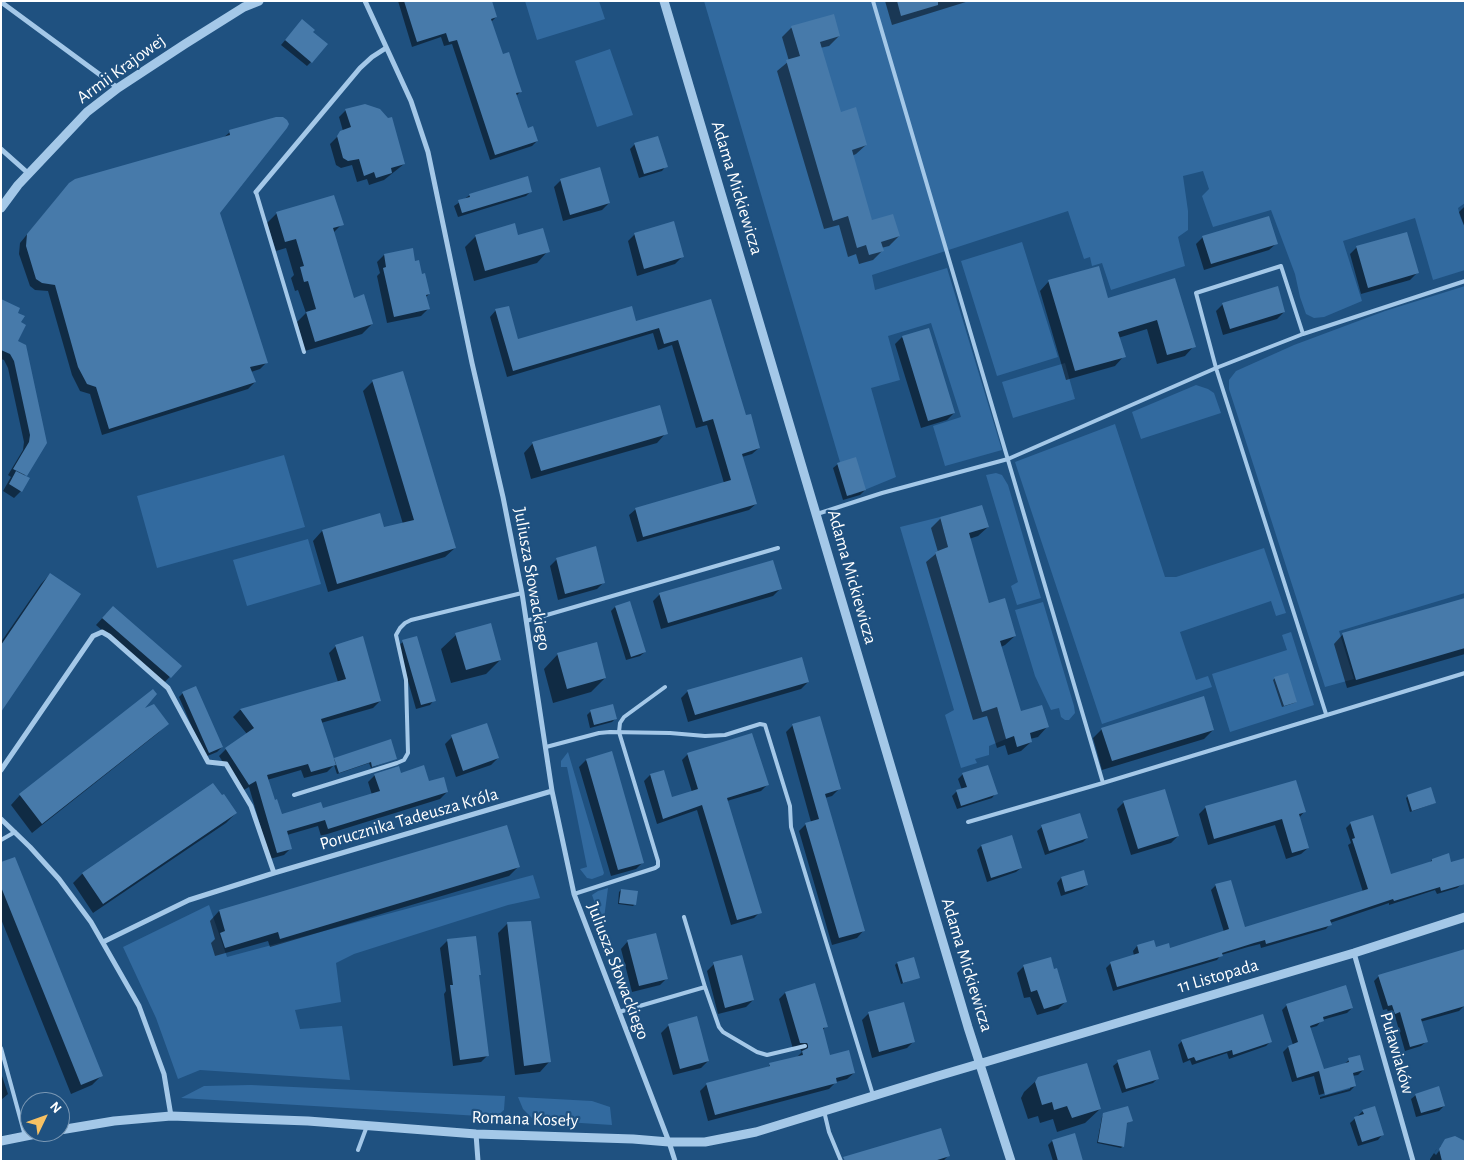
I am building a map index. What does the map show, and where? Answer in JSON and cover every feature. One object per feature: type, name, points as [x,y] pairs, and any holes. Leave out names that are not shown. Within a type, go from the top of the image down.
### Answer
[{"type":"street","name":"Armii Krajowej","points":[[1,208],[29,174],[87,112],[118,88],[194,38],[259,1]]},
{"type":"street","name":"Juliusza Słowackiego","points":[[365,1],[411,101],[428,152],[522,593],[552,791],[574,894],[670,1142],[675,1161]]},
{"type":"street","name":"Adama Mickiewicza","points":[[664,1],[980,1063],[1011,1161]]},
{"type":"street","points":[[1,2],[118,88]]},
{"type":"street","points":[[256,192],[360,68],[386,48]]},
{"type":"street","points":[[1,150],[29,174]]},
{"type":"street","points":[[1,770],[93,636],[102,632],[110,636],[168,688],[208,762],[226,764],[251,806],[274,873]]},
{"type":"street","name":"Porucznika Tadeusza Króla","points":[[103,942],[189,900],[552,791]]},
{"type":"street","points":[[1,819],[16,832],[59,879],[91,922],[103,942],[143,1012],[164,1074],[172,1116]]},
{"type":"street","name":"11 Listopada","points":[[980,1063],[1354,952],[1465,917]]},
{"type":"street","name":"Puławiaków","points":[[1354,952],[1413,1161]]},
{"type":"street","name":"Romana Koseły","points":[[70,1128],[114,1121],[172,1116],[308,1121],[476,1134],[705,1142],[756,1132],[980,1063]]},
{"type":"street","points":[[476,1134],[478,1161]]},
{"type":"street","points":[[1,1141],[20,1137]]},
{"type":"lane","points":[[873,1],[1104,783]]},
{"type":"lane","points":[[256,192],[304,352]]},
{"type":"lane","points":[[1303,334],[1280,266],[1196,293],[1216,368],[1326,714]]},
{"type":"lane","points":[[817,514],[882,493],[1008,459],[1216,368],[1303,334],[1465,281]]},
{"type":"lane","points":[[526,621],[778,548]]},
{"type":"lane","points":[[294,795],[397,764],[404,760],[408,753],[407,687],[396,635],[405,623],[522,593]]},
{"type":"lane","points":[[968,822],[1104,783],[1465,673]]},
{"type":"lane","points":[[574,894],[658,866],[619,732],[620,723],[624,717],[665,687]]},
{"type":"lane","points":[[546,747],[599,733],[619,732],[704,736],[725,734],[760,724],[765,725],[790,806],[791,827],[874,1095]]},
{"type":"lane","points":[[1,840],[16,832]]},
{"type":"lane","points":[[684,917],[719,1027],[757,1052],[767,1055],[805,1046]]},
{"type":"lane","points":[[620,1012],[705,987]]},
{"type":"lane","points":[[1,1048],[20,1118]]},
{"type":"lane","points":[[824,1111],[829,1132],[841,1161]]},
{"type":"lane","points":[[358,1150],[367,1126]]},
{"type":"shaded area","points":[[525,1],[599,1],[605,19],[537,40]]},
{"type":"shaded area","points":[[704,1],[1465,1],[1465,203],[1458,208],[1465,228],[1465,270],[1433,280],[1415,218],[1343,241],[1362,301],[1324,317],[1314,318],[1306,314],[1295,274],[1271,210],[1213,227],[1202,196],[1209,189],[1203,171],[1183,176],[1188,211],[1188,230],[1178,237],[1185,266],[1111,290],[1102,263],[1092,266],[1090,257],[1084,259],[1068,211],[872,275],[875,290],[947,268],[1002,450],[945,466],[933,426],[961,417],[931,323],[888,336],[900,380],[871,388],[896,477],[850,496]]},
{"type":"shaded area","points":[[610,49],[633,115],[597,127],[575,61]]},
{"type":"shaded area","points":[[1022,242],[1058,357],[997,376],[961,261]]},
{"type":"shaded area","points":[[1465,286],[1465,593],[1339,631],[1354,679],[1325,687],[1229,389],[1229,380],[1236,371],[1294,345],[1385,311]]},
{"type":"shaded area","points":[[1065,363],[1075,399],[1013,418],[1002,382]]},
{"type":"shaded area","points":[[1196,385],[1214,393],[1221,413],[1141,439],[1132,412]]},
{"type":"shaded area","points":[[1115,424],[1165,577],[1176,577],[1264,548],[1286,613],[1276,616],[1271,601],[1180,632],[1196,680],[1208,676],[1212,687],[1102,724],[1015,462]]},
{"type":"shaded area","points":[[284,455],[305,527],[157,568],[137,496]]},
{"type":"shaded area","points":[[996,473],[1002,475],[1008,485],[1041,598],[1017,605],[1011,586],[1018,582],[986,475]]},
{"type":"shaded area","points":[[940,517],[948,547],[935,552],[982,711],[997,707],[1006,739],[989,746],[989,755],[975,759],[977,763],[961,768],[945,715],[954,710],[900,527]]},
{"type":"shaded area","points":[[308,539],[321,584],[247,606],[233,560]]},
{"type":"shaded area","points":[[1043,602],[1074,706],[1075,713],[1069,720],[1061,717],[1059,708],[1051,710],[1035,676],[1015,610]]},
{"type":"shaded area","points":[[1291,632],[1314,705],[1230,732],[1212,674],[1287,650],[1282,635]]},
{"type":"shaded area","points":[[568,752],[604,873],[592,879],[587,878],[580,869],[587,867],[567,767],[561,767],[561,761]]},
{"type":"shaded area","points":[[533,875],[540,898],[508,905],[354,954],[336,963],[341,1002],[295,1010],[300,1029],[342,1026],[350,1080],[200,1070],[178,1079],[156,1018],[123,947],[209,905],[227,957]]},
{"type":"shaded area","points":[[608,888],[603,926],[592,895]]},
{"type":"shaded area","points":[[251,1085],[505,1096],[504,1110],[496,1117],[181,1098],[204,1086]]},
{"type":"shaded area","points":[[518,1097],[592,1101],[610,1107],[612,1125],[534,1120],[523,1109]]},
{"type":"building","points":[[404,1],[492,1],[497,17],[491,19],[503,54],[509,52],[522,92],[516,93],[528,128],[533,126],[538,141],[495,155],[457,40],[449,42],[446,33],[417,42]]},
{"type":"building","points":[[897,1],[938,1],[938,5],[901,16]]},
{"type":"building","points":[[834,14],[840,36],[820,42],[841,112],[856,107],[867,145],[852,150],[872,220],[893,214],[900,236],[881,242],[884,251],[869,255],[866,245],[857,248],[848,216],[833,221],[786,60],[800,56],[791,26]]},
{"type":"building","points":[[302,19],[315,30],[313,32],[328,44],[312,63],[285,40]]},
{"type":"building","points":[[365,104],[380,109],[388,118],[392,117],[405,164],[391,168],[392,173],[376,178],[374,172],[364,176],[359,159],[348,161],[343,158],[337,136],[340,131],[351,127],[345,109]]},
{"type":"building","points":[[276,117],[283,117],[287,120],[289,124],[287,128],[220,213],[268,363],[250,367],[256,382],[109,429],[96,387],[87,384],[78,367],[55,285],[42,283],[36,279],[26,246],[27,234],[69,183],[75,179],[230,135],[229,130]]},
{"type":"building","points":[[658,136],[668,167],[644,174],[634,143]]},
{"type":"building","points":[[600,167],[610,203],[570,215],[560,179]]},
{"type":"building","points":[[528,176],[532,192],[462,213],[458,200],[470,197],[469,194]]},
{"type":"building","points":[[334,195],[344,225],[333,228],[354,298],[364,294],[373,324],[315,342],[306,312],[316,309],[308,281],[304,282],[300,267],[304,266],[296,239],[285,242],[276,212]]},
{"type":"building","points":[[1269,216],[1278,244],[1211,264],[1202,236]]},
{"type":"building","points":[[674,221],[684,257],[644,269],[634,233]]},
{"type":"building","points":[[515,223],[518,235],[543,228],[550,252],[485,271],[475,235]]},
{"type":"building","points":[[1407,232],[1419,273],[1368,288],[1356,246]]},
{"type":"building","points":[[413,248],[415,261],[419,260],[422,274],[425,273],[430,294],[426,295],[430,309],[394,317],[383,268],[386,267],[384,254]]},
{"type":"building","points":[[1099,266],[1108,298],[1175,278],[1196,347],[1167,355],[1157,320],[1118,332],[1126,357],[1075,371],[1048,280]]},
{"type":"building","points":[[1278,286],[1285,312],[1230,329],[1222,303]]},
{"type":"building","points":[[1,299],[20,308],[18,313],[25,316],[21,322],[26,325],[18,341],[26,345],[47,443],[27,476],[13,469],[29,442],[30,435],[14,361],[10,354],[1,350]]},
{"type":"building","points":[[711,299],[746,415],[751,414],[760,448],[742,454],[757,504],[643,537],[635,508],[731,480],[713,419],[703,422],[678,340],[664,344],[659,328],[513,371],[495,309],[509,306],[518,339],[632,306],[636,321]]},
{"type":"building","points":[[929,328],[955,413],[928,421],[902,336]]},
{"type":"building","points":[[403,371],[456,548],[337,584],[322,530],[380,513],[384,527],[414,520],[372,380]]},
{"type":"building","points":[[660,405],[668,434],[541,471],[532,442]]},
{"type":"building","points":[[856,457],[866,490],[847,496],[837,463]]},
{"type":"building","points":[[16,471],[30,478],[22,492],[9,484]]},
{"type":"building","points":[[982,505],[989,527],[969,533],[989,603],[1005,598],[1016,636],[1000,641],[1021,711],[1042,705],[1049,727],[1030,733],[1032,742],[1017,747],[1014,736],[1006,739],[997,707],[982,712],[935,552],[948,547],[940,517]]},
{"type":"building","points":[[596,546],[605,583],[565,594],[556,558]]},
{"type":"building","points":[[773,560],[782,589],[668,623],[659,593]]},
{"type":"building","points":[[50,573],[81,594],[1,712],[1,645]]},
{"type":"building","points":[[1465,598],[1465,648],[1356,680],[1342,633]]},
{"type":"building","points":[[630,601],[646,652],[631,657],[615,606]]},
{"type":"building","points":[[113,606],[182,666],[171,678],[102,618]]},
{"type":"building","points":[[491,623],[501,660],[466,670],[455,633]]},
{"type":"building","points":[[363,636],[381,701],[321,719],[336,765],[311,772],[308,764],[267,775],[275,800],[277,799],[282,814],[321,802],[323,808],[380,791],[374,774],[399,766],[401,773],[424,765],[429,781],[444,777],[448,792],[328,829],[325,820],[287,831],[292,849],[277,853],[256,781],[249,785],[225,748],[254,728],[240,709],[346,679],[335,645]]},
{"type":"building","points":[[417,636],[436,701],[421,705],[402,640]]},
{"type":"building","points":[[597,642],[606,678],[567,689],[557,653]]},
{"type":"building","points":[[802,657],[809,682],[695,715],[687,690]]},
{"type":"building","points":[[1288,673],[1297,702],[1284,706],[1274,677]]},
{"type":"building","points":[[196,686],[223,747],[209,753],[182,692]]},
{"type":"building","points":[[153,689],[157,694],[145,708],[154,704],[169,724],[42,824],[19,794]]},
{"type":"building","points":[[1204,696],[1214,730],[1112,761],[1101,728]]},
{"type":"building","points":[[613,704],[617,719],[594,725],[590,710]]},
{"type":"building","points":[[820,716],[841,789],[825,794],[865,931],[839,938],[805,823],[819,819],[792,724]]},
{"type":"building","points":[[487,723],[499,758],[463,771],[451,735]]},
{"type":"building","points":[[752,733],[769,785],[727,798],[762,913],[737,920],[702,805],[663,819],[650,774],[664,770],[672,797],[698,789],[687,753]]},
{"type":"building","points":[[391,739],[397,759],[372,767],[371,762],[339,773],[334,758]]},
{"type":"building","points":[[612,751],[644,863],[618,870],[586,759]]},
{"type":"building","points":[[988,765],[998,794],[961,806],[956,790],[967,787],[962,773]]},
{"type":"building","points":[[1296,780],[1306,812],[1299,814],[1309,848],[1292,853],[1282,819],[1214,839],[1205,806]]},
{"type":"building","points":[[213,783],[222,795],[224,794],[237,813],[103,904],[82,873]]},
{"type":"building","points":[[1431,787],[1436,803],[1412,811],[1407,795]]},
{"type":"building","points":[[1165,789],[1179,836],[1138,849],[1123,801]]},
{"type":"building","points":[[1080,813],[1088,838],[1049,851],[1041,825]]},
{"type":"building","points":[[1373,815],[1391,874],[1432,861],[1432,859],[1449,853],[1451,862],[1465,858],[1465,884],[1441,891],[1440,887],[1394,901],[1393,899],[1330,920],[1332,925],[1266,944],[1265,940],[1254,943],[1222,953],[1223,956],[1117,987],[1110,962],[1139,953],[1137,945],[1154,940],[1156,947],[1169,943],[1170,948],[1229,929],[1215,884],[1231,880],[1245,927],[1368,889],[1352,839],[1355,838],[1350,822]]},
{"type":"building","points":[[507,825],[520,867],[280,939],[278,932],[225,948],[220,933],[225,931],[219,910]]},
{"type":"building","points":[[1012,835],[1022,868],[991,878],[981,845]]},
{"type":"building","points":[[15,857],[103,1076],[81,1085],[1,887],[1,862]]},
{"type":"building","points":[[1084,870],[1088,885],[1065,892],[1061,877]]},
{"type":"building","points":[[621,889],[638,891],[636,905],[619,903]]},
{"type":"building","points":[[531,921],[551,1062],[524,1066],[507,922]]},
{"type":"building","points":[[656,933],[668,979],[639,986],[627,940]]},
{"type":"building","points":[[476,936],[489,1056],[460,1060],[450,985],[453,985],[447,939]]},
{"type":"building","points":[[1465,949],[1465,1006],[1421,1019],[1428,1042],[1410,1047],[1400,1012],[1395,1014],[1392,1005],[1388,1006],[1378,975]]},
{"type":"building","points":[[742,955],[754,1000],[725,1008],[713,962]]},
{"type":"building","points":[[914,957],[920,978],[903,983],[897,962]]},
{"type":"building","points":[[1051,957],[1054,969],[1057,968],[1067,1002],[1044,1009],[1037,990],[1031,992],[1023,965]]},
{"type":"building","points":[[815,983],[828,1027],[823,1028],[830,1055],[849,1050],[855,1073],[836,1078],[837,1083],[715,1115],[706,1083],[770,1066],[769,1063],[803,1055],[802,1051],[808,1048],[808,1045],[807,1043],[800,1043],[785,992]]},
{"type":"building","points":[[1346,985],[1353,1008],[1323,1017],[1324,1021],[1310,1026],[1324,1069],[1349,1062],[1348,1058],[1360,1055],[1364,1070],[1353,1073],[1356,1086],[1325,1095],[1319,1071],[1297,1078],[1288,1046],[1298,1042],[1286,1004]]},
{"type":"building","points":[[904,1002],[915,1042],[879,1052],[868,1012]]},
{"type":"building","points":[[1263,1014],[1272,1042],[1233,1055],[1232,1050],[1196,1061],[1194,1057],[1188,1059],[1181,1040]]},
{"type":"building","points":[[697,1016],[709,1061],[680,1069],[668,1024]]},
{"type":"building","points":[[1150,1050],[1159,1079],[1126,1089],[1117,1060]]},
{"type":"building","points":[[1087,1063],[1101,1109],[1072,1118],[1067,1106],[1054,1110],[1052,1102],[1042,1105],[1035,1082],[1038,1077]]},
{"type":"building","points":[[1439,1086],[1445,1106],[1421,1113],[1415,1094]]},
{"type":"building","points":[[1128,1106],[1133,1121],[1127,1123],[1124,1147],[1098,1142],[1103,1113]]},
{"type":"building","points":[[1375,1106],[1384,1135],[1362,1142],[1354,1117],[1364,1114],[1362,1110]]},
{"type":"building","points":[[941,1128],[950,1156],[934,1161],[845,1161],[843,1157]]},
{"type":"building","points":[[1075,1133],[1083,1161],[1058,1161],[1052,1140]]},
{"type":"building","points":[[1455,1136],[1465,1141],[1465,1161],[1442,1161],[1439,1149],[1445,1139]]}]
